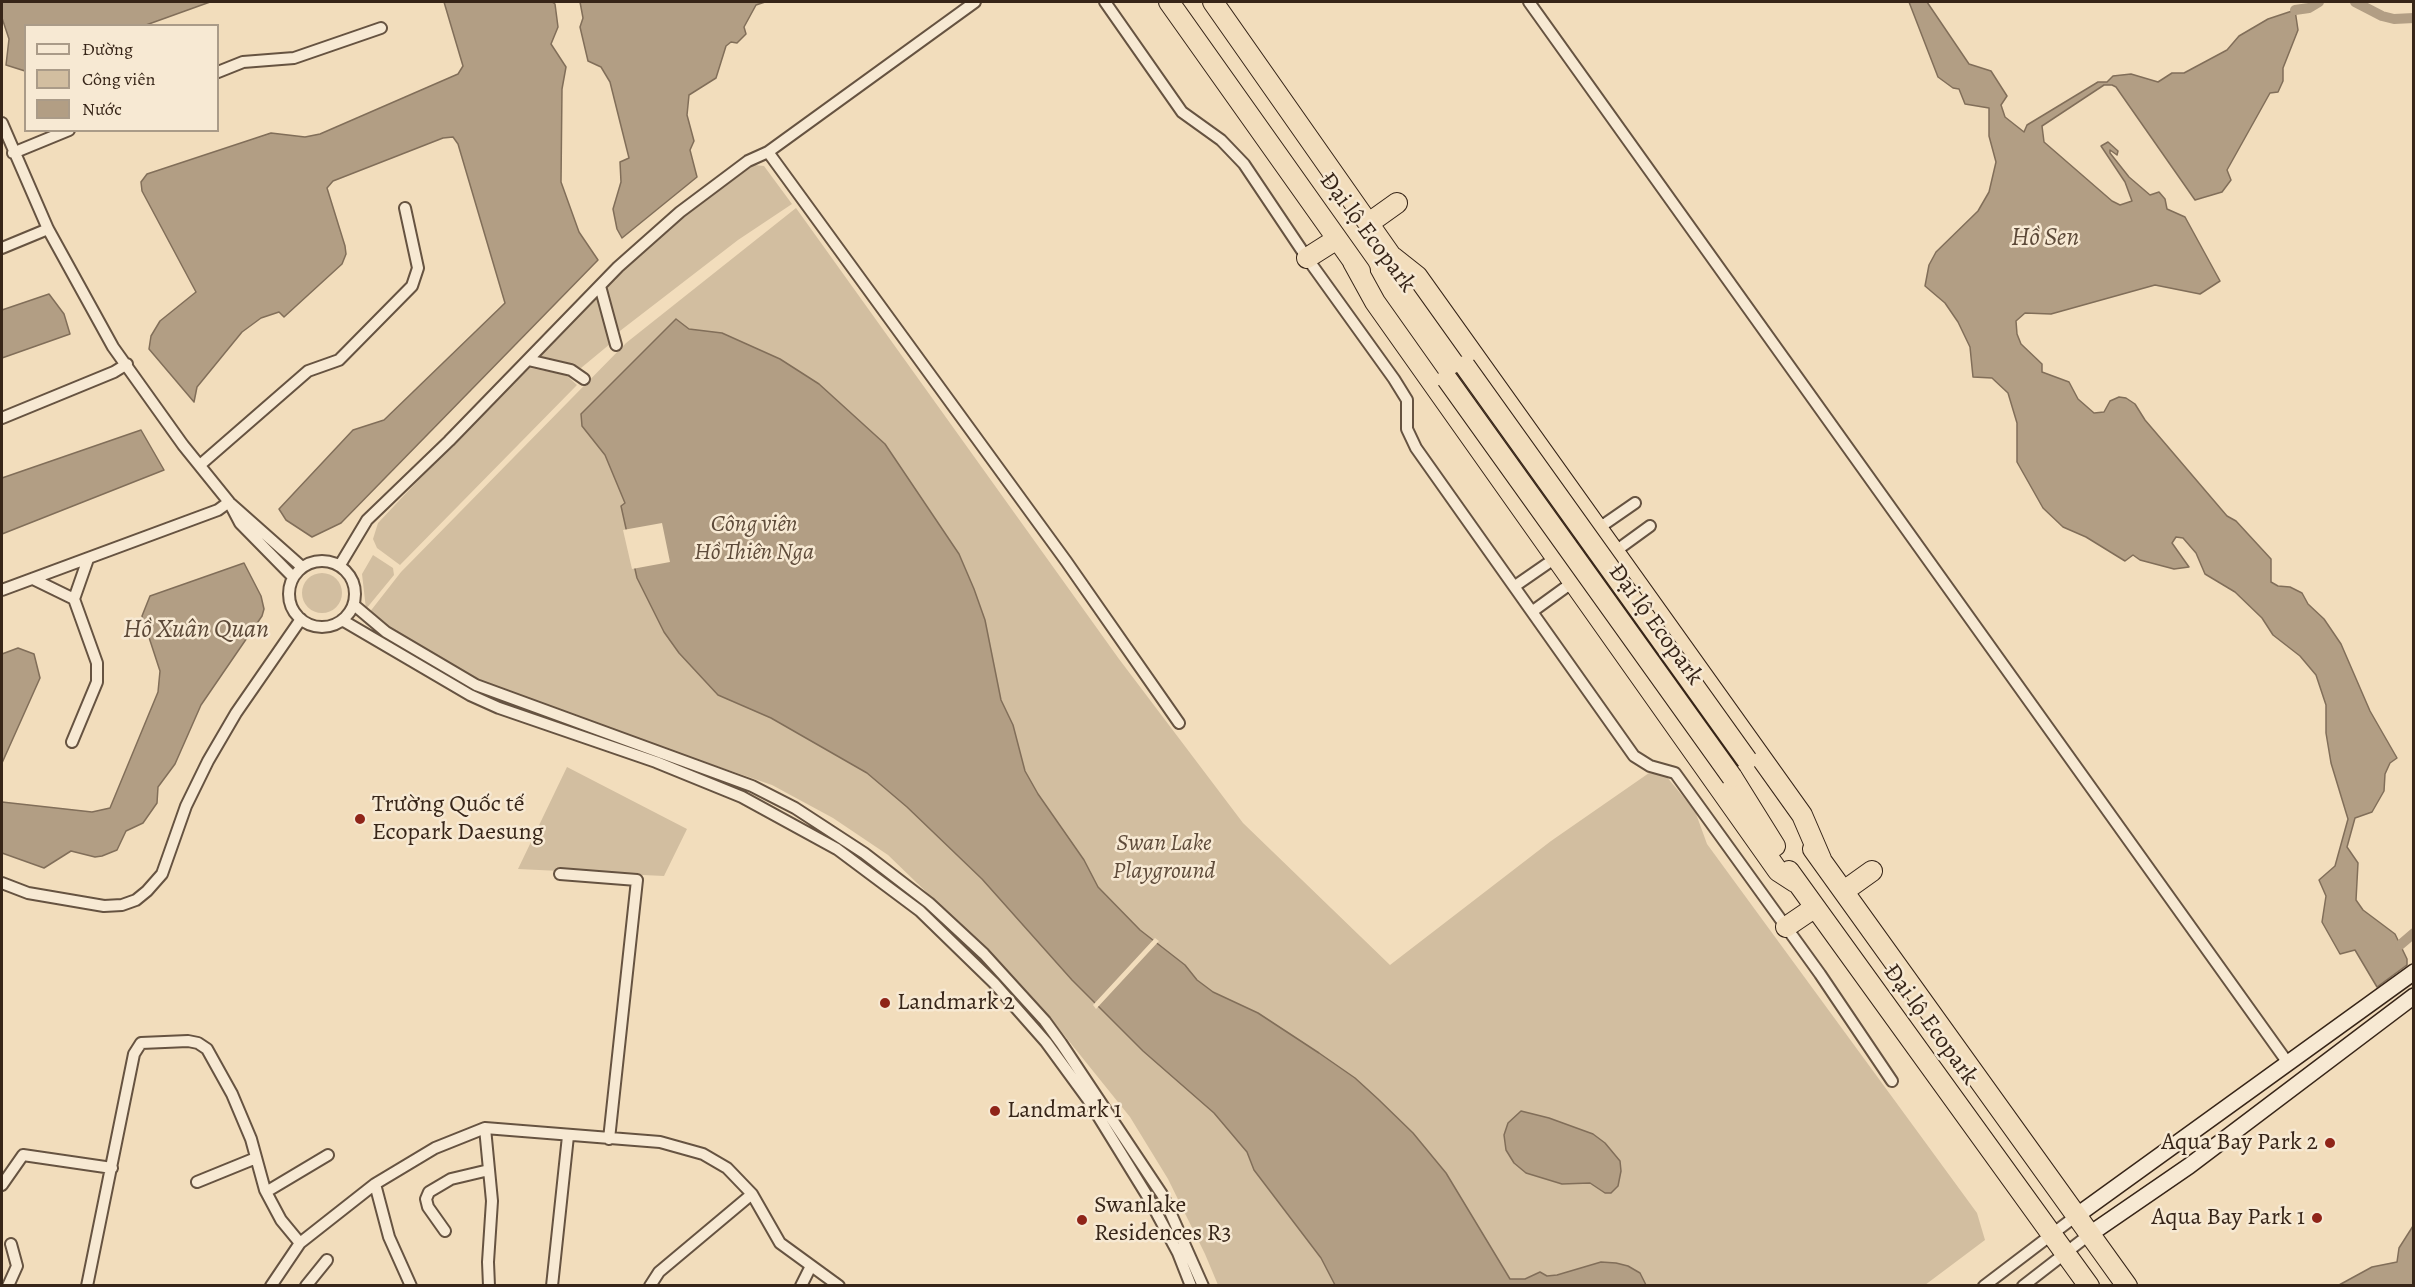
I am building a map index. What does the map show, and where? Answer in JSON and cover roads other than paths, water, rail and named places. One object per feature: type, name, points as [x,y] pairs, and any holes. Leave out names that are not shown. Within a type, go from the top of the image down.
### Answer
[{"type":"highway","name":"Đại lộ Ecopark","points":[[1169,2],[1353,262],[1447,379],[1732,777],[1795,882],[2050,1236],[2089,1286]]},
{"type":"highway","name":"Đại lộ Ecopark","points":[[1213,2],[1393,256],[1465,366],[2127,1286]]},
{"type":"highway","points":[[1369,224],[1397,204]]},
{"type":"highway","points":[[1307,258],[1337,239]]},
{"type":"highway","points":[[1393,256],[1417,276],[1802,816],[1821,859]]},
{"type":"highway","points":[[1353,262],[1375,302],[1778,871],[1795,882]]},
{"type":"highway","points":[[1844,891],[1872,871]]},
{"type":"highway","points":[[1786,927],[1814,908]]},
{"type":"main road","points":[[2076,1216],[2414,972]]},
{"type":"main road","points":[[2090,1234],[2189,1166],[2414,996]]},
{"type":"street","points":[[340,565],[367,519],[449,441],[600,286],[680,212],[748,161],[768,152],[975,2]]},
{"type":"street","points":[[1105,2],[1182,112],[1221,140],[1244,164],[1407,400],[1407,429],[1416,448],[1634,756],[1650,766],[1675,773],[1786,927],[1892,1081]]},
{"type":"street","points":[[1529,2],[2288,1063]]},
{"type":"street","points":[[219,72],[243,62],[294,58],[381,28]]},
{"type":"street","points":[[2,123],[13,153],[48,229],[113,346],[229,502],[240,523],[293,577]]},
{"type":"street","points":[[13,153],[64,132]]},
{"type":"street","points":[[768,152],[1066,561],[1179,723]]},
{"type":"street","points":[[200,465],[308,370],[339,360],[412,286],[418,268],[405,208]]},
{"type":"street","points":[[2,248],[48,229]]},
{"type":"street","points":[[600,286],[616,345]]},
{"type":"street","points":[[528,360],[571,370],[584,379]]},
{"type":"street","points":[[2,418],[114,372],[127,364]]},
{"type":"street","points":[[2,590],[218,510],[229,502]]},
{"type":"street","points":[[229,502],[249,517],[302,567]]},
{"type":"street","points":[[1515,586],[1635,503]]},
{"type":"street","points":[[1533,611],[1650,526]]},
{"type":"street","points":[[72,742],[97,682],[97,663],[74,599],[88,559]]},
{"type":"street","points":[[325,561],[340,565],[352,579],[355,587],[354,605],[342,620],[322,627],[301,619],[295,612],[289,595],[293,577],[302,567],[325,561]]},
{"type":"street","points":[[33,579],[74,599]]},
{"type":"street","points":[[354,605],[386,632],[473,690]]},
{"type":"street","points":[[2,883],[28,893],[104,906],[122,905],[136,900],[147,891],[162,874],[186,806],[208,761],[236,713],[301,619]]},
{"type":"street","points":[[342,620],[473,690],[658,757],[752,786],[795,808],[844,838],[929,903],[984,954],[1045,1021],[1056,1046],[1148,1197],[1178,1253],[1191,1286]]},
{"type":"street","points":[[658,757],[742,797],[837,849],[920,911],[960,948],[1038,1031],[1056,1046],[1163,1196],[1203,1286]]},
{"type":"street","points":[[837,849],[844,838]]},
{"type":"street","points":[[560,874],[637,880],[609,1139]]},
{"type":"street","points":[[87,1286],[134,1054],[141,1043],[188,1041],[198,1043],[207,1049],[232,1094],[266,1192],[281,1220],[300,1243]]},
{"type":"street","points":[[485,1128],[492,1201],[488,1262],[489,1286]]},
{"type":"street","points":[[271,1286],[300,1243],[375,1184],[435,1148],[485,1128],[660,1142],[703,1154],[727,1168],[752,1194],[780,1243],[839,1286]]},
{"type":"street","points":[[552,1286],[568,1136]]},
{"type":"street","points":[[2,1185],[23,1155],[111,1168]]},
{"type":"street","points":[[266,1192],[328,1155]]},
{"type":"street","points":[[197,1182],[256,1158]]},
{"type":"street","points":[[445,1231],[428,1207],[426,1199],[429,1192],[451,1179],[489,1170]]},
{"type":"street","points":[[375,1184],[389,1237],[411,1286]]},
{"type":"street","points":[[650,1286],[659,1272],[752,1194]]},
{"type":"street","points":[[1984,1286],[2076,1216]]},
{"type":"street","points":[[2023,1286],[2090,1234]]},
{"type":"street","points":[[8,1286],[17,1266],[11,1244]]},
{"type":"street","points":[[306,1286],[327,1260]]},
{"type":"street","points":[[801,1286],[811,1266]]},
{"type":"water","points":[[2,2],[210,2],[149,24],[24,24],[24,71],[6,65],[9,39],[2,18]]},
{"type":"water","points":[[444,2],[552,2],[555,4],[558,27],[551,44],[566,67],[562,89],[561,182],[579,232],[598,260],[341,523],[312,537],[286,520],[279,509],[353,430],[384,420],[505,303],[458,144],[453,137],[443,138],[333,181],[327,188],[345,246],[346,254],[342,264],[284,317],[279,312],[261,318],[242,332],[197,387],[194,402],[149,349],[151,336],[160,321],[196,292],[142,191],[141,182],[147,174],[271,133],[305,137],[320,134],[458,74],[463,66]]},
{"type":"water","points":[[580,2],[765,2],[756,5],[744,27],[746,34],[737,43],[731,42],[726,46],[716,78],[689,95],[687,115],[694,141],[690,150],[697,177],[622,238],[617,229],[613,209],[621,182],[620,162],[629,158],[610,82],[601,67],[588,61],[580,27],[583,18]]},
{"type":"water","name":"Hồ Sen","points":[[1909,2],[1927,2],[1969,64],[1991,71],[2007,96],[2001,105],[2005,117],[2024,132],[2027,125],[2098,82],[2107,82],[2113,76],[2131,74],[2158,82],[2172,73],[2184,73],[2227,50],[2239,36],[2268,19],[2295,10],[2298,30],[2283,68],[2283,81],[2278,92],[2270,93],[2227,170],[2231,180],[2222,192],[2195,200],[2116,87],[2112,85],[2104,85],[2042,126],[2044,142],[2112,201],[2120,205],[2132,201],[2125,182],[2101,146],[2108,142],[2118,151],[2117,155],[2110,150],[2110,153],[2129,177],[2150,195],[2159,192],[2165,199],[2167,209],[2185,217],[2220,281],[2200,294],[2155,285],[2051,314],[2025,313],[2016,321],[2017,334],[2021,344],[2042,364],[2042,372],[2069,382],[2078,399],[2094,413],[2104,412],[2110,401],[2119,397],[2126,398],[2135,404],[2145,420],[2227,516],[2236,521],[2271,559],[2271,582],[2302,593],[2308,604],[2324,619],[2341,644],[2370,711],[2397,758],[2390,763],[2385,774],[2384,791],[2372,812],[2355,818],[2347,847],[2358,863],[2356,900],[2363,910],[2395,934],[2407,959],[2407,965],[2377,987],[2355,950],[2340,954],[2322,922],[2326,896],[2319,880],[2335,866],[2348,819],[2331,763],[2326,733],[2326,705],[2316,675],[2300,656],[2273,635],[2262,618],[2235,592],[2205,574],[2196,553],[2183,538],[2176,537],[2172,543],[2189,567],[2174,569],[2140,560],[2133,555],[2125,561],[2086,537],[2063,527],[2043,508],[2017,462],[2017,423],[2008,393],[1992,378],[1973,377],[1970,347],[1958,322],[1945,303],[1925,286],[1929,265],[1936,252],[1978,211],[1989,192],[1996,162],[1989,136],[1989,108],[1965,104],[1959,89],[1953,88],[1938,77]]},
{"type":"water","points":[[49,294],[64,314],[70,334],[2,358],[2,310]]},
{"type":"water","points":[[676,319],[689,329],[722,333],[780,359],[819,384],[885,444],[959,554],[974,589],[985,620],[1001,700],[1013,725],[1025,771],[1038,794],[1084,860],[1098,887],[1140,930],[1185,965],[1197,980],[1213,992],[1258,1013],[1355,1078],[1378,1099],[1413,1133],[1446,1173],[1510,1279],[1525,1279],[1540,1272],[1547,1276],[1557,1275],[1601,1262],[1628,1266],[1640,1273],[1646,1285],[1335,1285],[1321,1258],[1254,1170],[1247,1152],[1214,1113],[1143,1051],[1072,980],[982,879],[907,807],[867,773],[771,718],[718,695],[679,653],[664,632],[637,578],[621,506],[625,503],[605,455],[582,426],[581,414]]},
{"type":"water","points":[[141,430],[164,470],[2,534],[2,478]]},
{"type":"water","name":"Hồ Xuân Quan","points":[[244,563],[261,596],[264,609],[262,616],[201,705],[175,764],[158,787],[157,803],[143,823],[126,831],[117,850],[102,856],[95,857],[71,851],[44,868],[2,853],[2,802],[92,812],[110,808],[158,692],[160,671],[142,616],[150,596]]},
{"type":"water","points":[[18,648],[34,654],[40,678],[2,763],[2,654]]},
{"type":"water","points":[[1521,1111],[1549,1118],[1593,1134],[1605,1143],[1620,1161],[1618,1186],[1611,1193],[1605,1193],[1590,1183],[1562,1184],[1526,1173],[1514,1163],[1506,1150],[1504,1135],[1508,1123]]},
{"type":"water","points":[[2413,1226],[2413,1285],[2339,1285],[2372,1267],[2397,1262],[2399,1248]]},
{"type":"waterway","points":[[2295,10],[2309,8],[2319,2]]},
{"type":"waterway","points":[[2355,2],[2382,16],[2394,19],[2414,18]]},
{"type":"waterway","points":[[2400,945],[2414,933]]},
{"type":"place","name":"Trường Quốc tế Ecopark Daesung","points":[[360,819]]},
{"type":"place","name":"Landmark 2","points":[[885,1003]]},
{"type":"place","name":"Landmark 1","points":[[995,1111]]},
{"type":"place","name":"Aqua Bay Park 2","points":[[2330,1143]]},
{"type":"place","name":"Aqua Bay Park 1","points":[[2317,1218]]},
{"type":"place","name":"Swanlake Residences R3","points":[[1082,1220]]},
{"type":"park label","name":"Công viên Hồ Thiên Nga","points":[[754,539]]},
{"type":"park label","name":"Swan Lake Playground","points":[[1164,858]]}]
